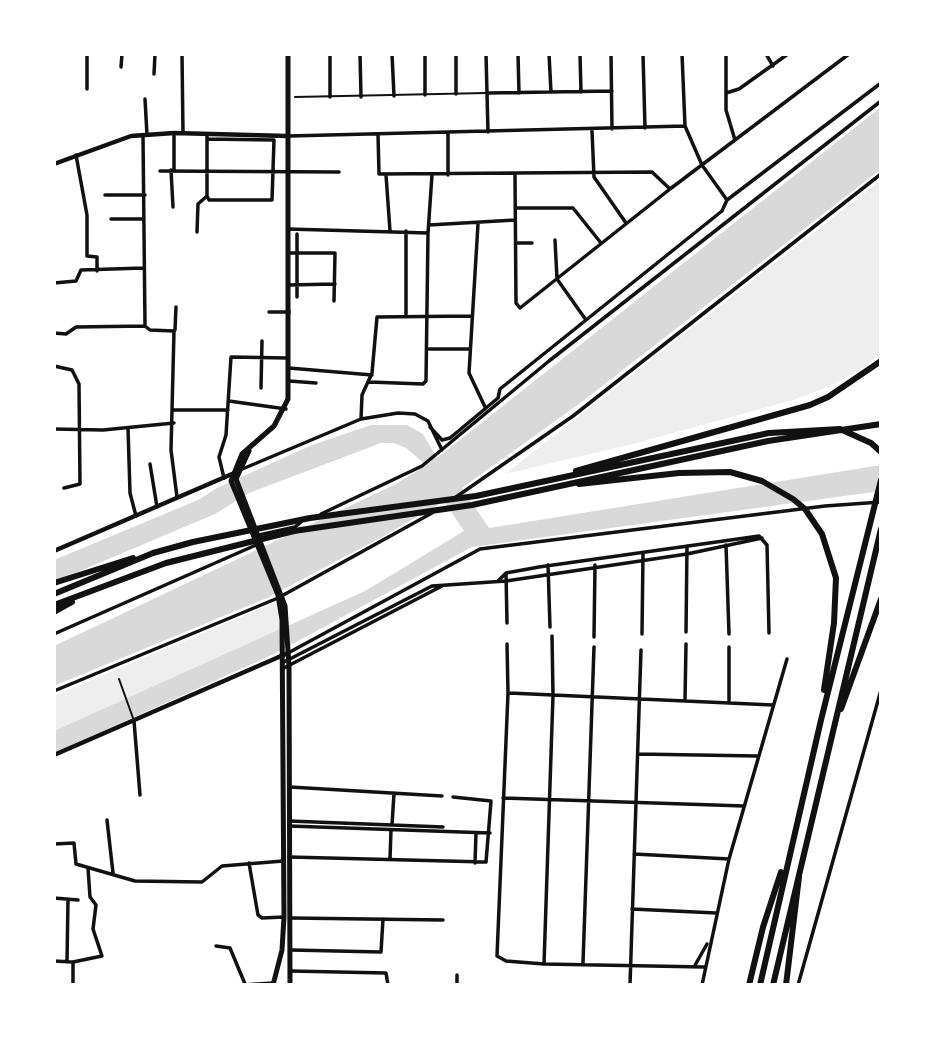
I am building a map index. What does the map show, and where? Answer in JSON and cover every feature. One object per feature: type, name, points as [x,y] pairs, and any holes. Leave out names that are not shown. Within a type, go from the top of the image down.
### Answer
[{"type":"highway","points":[[566,476],[601,462],[810,405],[828,397],[881,361]]},
{"type":"highway","points":[[526,494],[768,441],[881,424]]},
{"type":"highway","points":[[54,583],[153,553],[287,522],[471,496],[769,433],[814,428],[840,429],[871,443],[881,452]]},
{"type":"highway","points":[[54,605],[166,563],[294,531],[430,512],[580,484],[716,471],[750,477],[784,491],[814,520],[827,545],[836,578],[834,623],[821,720]]},
{"type":"highway","points":[[760,985],[794,832],[881,480]]},
{"type":"highway","points":[[772,985],[881,529]]},
{"type":"highway","points":[[54,594],[153,553]]},
{"type":"highway","points":[[54,612],[92,590]]},
{"type":"highway","points":[[829,742],[881,599]]},
{"type":"highway","points":[[749,985],[763,927],[794,832]]},
{"type":"highway","points":[[786,985],[803,848]]},
{"type":"main road","points":[[233,478],[250,449],[286,409],[289,381],[288,54]]},
{"type":"main road","points":[[250,449],[242,454],[233,478],[258,546],[280,595],[284,627],[286,787],[283,862],[290,985]]},
{"type":"main road","points":[[273,984],[287,917],[289,824],[286,787]]},
{"type":"main road","points":[[280,960],[290,960]]},
{"type":"street","points":[[87,54],[87,89]]},
{"type":"street","points":[[121,67],[122,54]]},
{"type":"street","points":[[154,74],[155,54]]},
{"type":"street","points":[[182,54],[183,134]]},
{"type":"street","points":[[330,54],[330,97]]},
{"type":"street","points":[[360,54],[361,97]]},
{"type":"street","points":[[392,54],[394,96]]},
{"type":"street","points":[[425,54],[425,95]]},
{"type":"street","points":[[456,54],[456,94]]},
{"type":"street","points":[[486,54],[488,132]]},
{"type":"street","points":[[518,54],[519,93]]},
{"type":"street","points":[[550,54],[551,92]]},
{"type":"street","points":[[580,54],[580,92]]},
{"type":"street","points":[[611,54],[612,130]]},
{"type":"street","points":[[643,54],[645,128]]},
{"type":"street","points":[[682,54],[685,126],[702,165],[727,200]]},
{"type":"street","points":[[726,54],[726,117],[735,140]]},
{"type":"street","points":[[765,54],[773,65]]},
{"type":"street","points":[[726,93],[739,89],[788,54]]},
{"type":"street","points":[[515,175],[518,308],[847,55]]},
{"type":"street","points":[[430,427],[442,440],[448,439],[498,398],[500,389],[722,211],[727,200],[881,83]]},
{"type":"street","points":[[488,93],[611,91]]},
{"type":"street","points":[[145,99],[145,326]]},
{"type":"street","points":[[254,534],[299,523],[355,501],[422,466],[550,360],[881,101]]},
{"type":"street","points":[[207,136],[592,131],[685,126]]},
{"type":"street","points":[[592,131],[593,173],[626,223]]},
{"type":"street","points":[[173,207],[174,134]]},
{"type":"street","points":[[54,164],[118,140],[145,135],[183,134],[274,140],[272,200],[209,201],[207,136]]},
{"type":"street","points":[[378,134],[379,174],[652,172],[670,189]]},
{"type":"street","points":[[448,134],[449,175]]},
{"type":"street","points":[[76,155],[87,215],[87,256],[97,257],[97,271]]},
{"type":"street","points":[[160,171],[208,169],[339,173]]},
{"type":"street","points":[[54,691],[280,595],[419,522],[573,416],[881,174]]},
{"type":"street","points":[[386,175],[390,231]]},
{"type":"street","points":[[369,382],[423,384],[426,381],[429,349],[428,233],[432,175]]},
{"type":"street","points":[[105,195],[145,195]]},
{"type":"street","points":[[197,232],[198,204],[207,196]]},
{"type":"street","points":[[515,208],[573,208],[601,243]]},
{"type":"street","points":[[111,219],[144,219]]},
{"type":"street","points":[[429,225],[515,220]]},
{"type":"street","points":[[478,224],[469,349],[471,380],[485,407]]},
{"type":"street","points":[[288,229],[428,233]]},
{"type":"street","points":[[406,232],[406,314]]},
{"type":"street","points":[[297,234],[297,297]]},
{"type":"street","points":[[555,240],[557,279],[586,320]]},
{"type":"street","points":[[516,243],[532,243]]},
{"type":"street","points":[[288,253],[335,253],[334,300]]},
{"type":"street","points":[[54,283],[76,281],[81,271],[143,268]]},
{"type":"street","points":[[288,285],[335,284]]},
{"type":"street","points":[[176,307],[172,475],[178,499]]},
{"type":"street","points":[[269,312],[289,312]]},
{"type":"street","points":[[361,419],[362,395],[372,375],[377,317],[406,314],[471,316]]},
{"type":"street","points":[[54,333],[67,333],[76,327],[145,326],[150,330],[174,331]]},
{"type":"street","points":[[261,388],[262,341]]},
{"type":"street","points":[[429,349],[469,349]]},
{"type":"street","points":[[224,478],[219,457],[229,410],[230,357],[289,358]]},
{"type":"street","points":[[54,366],[72,370],[76,376],[80,484],[64,488]]},
{"type":"street","points":[[289,368],[372,375]]},
{"type":"street","points":[[289,381],[316,383]]},
{"type":"street","points":[[229,401],[286,409]]},
{"type":"street","points":[[174,410],[229,410]]},
{"type":"street","points":[[239,469],[361,419],[415,414],[428,421],[440,451]]},
{"type":"street","points":[[54,429],[128,428],[174,423]]},
{"type":"street","points":[[128,428],[130,493],[136,517]]},
{"type":"street","points":[[150,464],[157,508]]},
{"type":"street","points":[[54,551],[224,478],[233,478]]},
{"type":"street","points":[[285,657],[480,549],[825,506],[881,502]]},
{"type":"street","points":[[370,621],[429,587],[506,581],[687,546],[760,538],[767,545],[769,634]]},
{"type":"street","points":[[498,581],[506,573],[548,565],[644,561],[687,554],[726,543]]},
{"type":"street","points":[[726,543],[729,634]]},
{"type":"street","points":[[54,634],[258,546]]},
{"type":"street","points":[[686,632],[687,546]]},
{"type":"street","points":[[642,634],[643,554]]},
{"type":"street","points":[[594,637],[595,563]]},
{"type":"street","points":[[548,565],[550,626]]},
{"type":"street","points":[[506,573],[507,623]]},
{"type":"street","points":[[54,755],[331,640],[442,586]]},
{"type":"street","points":[[429,587],[432,592]]},
{"type":"street","points":[[389,608],[391,613]]},
{"type":"street","points":[[544,964],[553,695],[552,636]]},
{"type":"street","points":[[507,644],[508,693],[497,956],[502,960],[544,964],[704,967]]},
{"type":"street","points":[[685,700],[686,644]]},
{"type":"street","points":[[583,965],[594,647]]},
{"type":"street","points":[[729,647],[729,702]]},
{"type":"street","points":[[630,985],[641,650]]},
{"type":"street","points":[[702,985],[729,859],[787,659]]},
{"type":"street","points":[[798,985],[881,690]]},
{"type":"street","points":[[508,693],[773,705]]},
{"type":"street","points":[[134,720],[140,795]]},
{"type":"street","points":[[638,754],[757,756]]},
{"type":"street","points":[[286,787],[442,796]]},
{"type":"street","points":[[390,859],[394,793]]},
{"type":"street","points":[[289,857],[475,863],[487,861],[490,800],[453,797]]},
{"type":"street","points":[[503,798],[744,806]]},
{"type":"street","points":[[107,820],[113,873]]},
{"type":"street","points":[[289,824],[443,827]]},
{"type":"street","points":[[391,827],[490,833]]},
{"type":"street","points":[[475,863],[476,833]]},
{"type":"street","points":[[54,844],[75,844],[74,862],[135,881],[202,882],[222,866],[283,862]]},
{"type":"street","points":[[634,854],[729,859]]},
{"type":"street","points":[[249,863],[258,915],[262,918],[443,920]]},
{"type":"street","points":[[54,961],[73,962],[102,956],[93,929],[96,905],[90,897],[88,868]]},
{"type":"street","points":[[54,898],[78,900]]},
{"type":"street","points":[[67,962],[68,899]]},
{"type":"street","points":[[632,909],[716,914]]},
{"type":"street","points":[[290,950],[381,952],[383,919]]},
{"type":"street","points":[[694,967],[710,939]]},
{"type":"street","points":[[216,946],[230,948],[244,984],[273,984]]},
{"type":"street","points":[[73,962],[73,985]]},
{"type":"street","points":[[290,971],[386,972],[388,985]]},
{"type":"street","points":[[457,975],[457,985]]},
{"type":"lane","points":[[295,97],[488,93]]},
{"type":"lane","points":[[119,679],[134,720]]},
{"type":"shaded area","points":[[881,107],[881,169],[583,401],[462,488],[489,528],[881,465],[881,491],[472,547],[270,656],[54,753],[54,731],[365,591],[464,531],[444,501],[267,598],[54,686],[54,646],[396,484],[426,465],[406,448],[394,443],[381,443],[249,493],[215,514],[54,582],[54,560],[198,500],[217,488],[312,445],[371,425],[407,425],[423,434],[437,458]]},
{"type":"shaded area","points":[[881,180],[881,354],[833,385],[793,400],[633,444],[505,474]]},
{"type":"shaded area","points":[[276,602],[280,630],[54,731],[54,696]]}]
